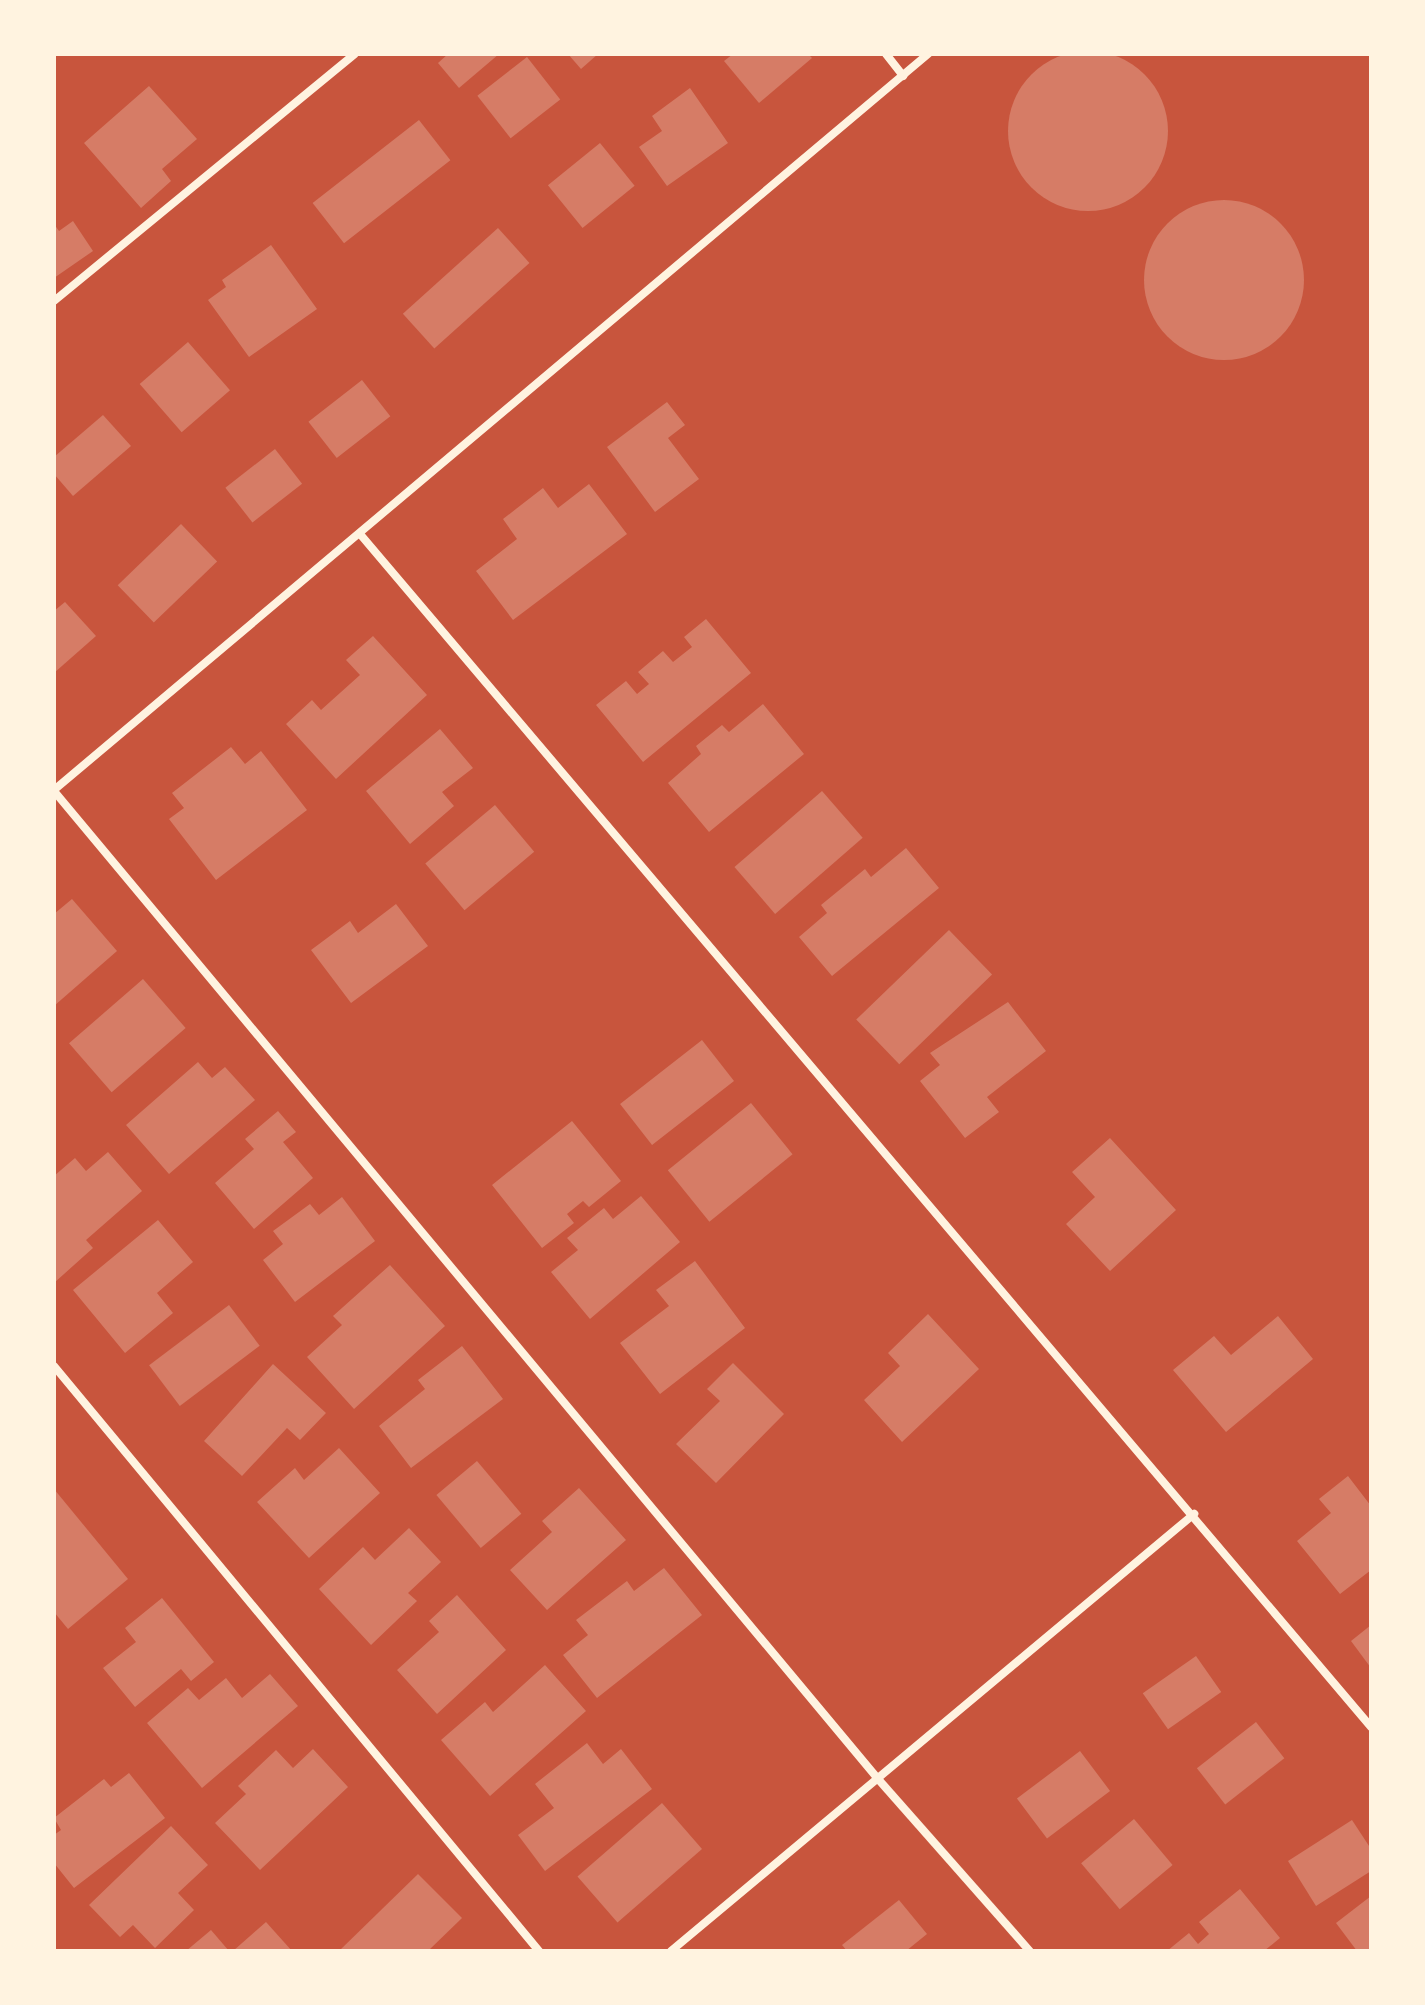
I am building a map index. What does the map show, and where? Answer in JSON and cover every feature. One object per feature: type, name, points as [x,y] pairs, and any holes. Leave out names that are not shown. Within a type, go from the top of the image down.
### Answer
[{"type":"street","points":[[54,301],[355,54]]},
{"type":"street","points":[[886,54],[903,76]]},
{"type":"street","points":[[928,54],[54,790],[879,1780],[1030,1951]]},
{"type":"street","points":[[360,534],[1194,1514],[1371,1727]]},
{"type":"street","points":[[54,1366],[539,1951]]},
{"type":"street","points":[[671,1951],[1194,1514]]},
{"type":"building","points":[[1088,51],[1118,57],[1144,75],[1162,101],[1168,131],[1162,161],[1144,187],[1118,205],[1088,211],[1058,205],[1032,187],[1014,161],[1008,131],[1014,101],[1032,75],[1058,57]]},
{"type":"building","points":[[448,54],[499,54],[459,88],[438,63]]},
{"type":"building","points":[[568,54],[598,54],[581,69]]},
{"type":"building","points":[[733,54],[808,54],[812,58],[759,103],[724,61]]},
{"type":"building","points":[[527,57],[560,100],[511,138],[477,96]]},
{"type":"building","points":[[149,86],[197,139],[162,169],[171,181],[141,208],[84,143]]},
{"type":"building","points":[[690,88],[728,143],[667,186],[639,147],[662,131],[652,116]]},
{"type":"building","points":[[419,120],[450,160],[344,243],[313,203]]},
{"type":"building","points":[[600,143],[635,186],[583,228],[548,185]]},
{"type":"building","points":[[1224,200],[1255,206],[1280,224],[1298,249],[1304,280],[1298,311],[1280,336],[1255,354],[1224,360],[1193,354],[1168,336],[1150,311],[1144,280],[1150,249],[1168,224],[1193,206]]},
{"type":"building","points":[[73,221],[93,251],[54,278],[54,224],[59,231]]},
{"type":"building","points":[[498,228],[529,263],[434,349],[403,314]]},
{"type":"building","points":[[271,245],[317,309],[249,357],[208,300],[226,287],[222,280]]},
{"type":"building","points":[[188,342],[230,390],[182,432],[140,384]]},
{"type":"building","points":[[362,380],[390,416],[337,458],[308,422]]},
{"type":"building","points":[[667,402],[685,425],[668,438],[699,479],[655,512],[607,447]]},
{"type":"building","points":[[103,415],[131,446],[73,496],[54,474],[54,457]]},
{"type":"building","points":[[275,449],[302,484],[252,522],[225,488]]},
{"type":"building","points":[[589,484],[627,534],[513,620],[476,571],[517,539],[503,519],[543,488],[558,508]]},
{"type":"building","points":[[181,524],[217,561],[154,623],[118,585]]},
{"type":"building","points":[[65,602],[96,636],[54,673],[54,611]]},
{"type":"building","points":[[706,619],[751,673],[643,762],[596,705],[626,681],[637,694],[649,684],[638,672],[663,651],[673,662],[692,647],[684,637]]},
{"type":"building","points":[[373,636],[427,695],[336,779],[286,724],[312,700],[321,710],[360,675],[346,660]]},
{"type":"building","points":[[763,704],[804,754],[709,832],[668,783],[701,754],[696,746],[722,725],[729,732]]},
{"type":"building","points":[[440,729],[473,768],[442,792],[454,806],[410,844],[366,791]]},
{"type":"building","points":[[231,747],[245,764],[261,751],[307,810],[216,880],[169,819],[184,808],[172,793]]},
{"type":"building","points":[[822,791],[863,838],[775,914],[734,867]]},
{"type":"building","points":[[495,805],[534,852],[464,910],[425,863]]},
{"type":"building","points":[[906,848],[939,888],[832,976],[799,937],[827,913],[821,905],[865,869],[871,877]]},
{"type":"building","points":[[72,899],[117,951],[54,1006],[54,914]]},
{"type":"building","points":[[396,904],[428,946],[351,1003],[311,950],[350,921],[358,933]]},
{"type":"building","points":[[949,930],[992,975],[899,1064],[856,1020]]},
{"type":"building","points":[[143,979],[186,1028],[112,1092],[69,1043]]},
{"type":"building","points":[[1008,1002],[1046,1051],[987,1097],[999,1112],[965,1138],[920,1081],[940,1065],[930,1053]]},
{"type":"building","points":[[702,1040],[734,1081],[652,1145],[620,1104]]},
{"type":"building","points":[[198,1062],[212,1078],[225,1067],[255,1100],[169,1174],[126,1125]]},
{"type":"building","points":[[751,1103],[793,1154],[709,1222],[668,1170]]},
{"type":"building","points":[[278,1111],[296,1132],[283,1142],[313,1178],[254,1229],[215,1183],[254,1149],[245,1139]]},
{"type":"building","points":[[572,1121],[621,1181],[589,1207],[583,1201],[567,1214],[574,1223],[542,1248],[492,1185]]},
{"type":"building","points":[[1110,1138],[1176,1210],[1110,1271],[1066,1224],[1095,1197],[1072,1172]]},
{"type":"building","points":[[108,1152],[142,1191],[86,1240],[93,1248],[54,1283],[54,1176],[75,1158],[86,1171]]},
{"type":"building","points":[[641,1196],[680,1242],[590,1319],[551,1272],[578,1250],[567,1238],[604,1208],[613,1219]]},
{"type":"building","points":[[342,1197],[375,1241],[295,1302],[263,1260],[283,1244],[273,1231],[310,1204],[319,1215]]},
{"type":"building","points":[[158,1220],[193,1262],[157,1293],[173,1313],[125,1353],[73,1290]]},
{"type":"building","points":[[695,1261],[745,1328],[660,1394],[620,1343],[669,1306],[656,1290]]},
{"type":"building","points":[[390,1265],[445,1326],[354,1409],[307,1357],[342,1325],[333,1316]]},
{"type":"building","points":[[229,1305],[260,1346],[180,1406],[149,1365]]},
{"type":"building","points":[[928,1314],[979,1369],[902,1442],[864,1400],[900,1366],[888,1353]]},
{"type":"building","points":[[1278,1316],[1313,1359],[1226,1432],[1173,1370],[1214,1336],[1231,1355]]},
{"type":"building","points":[[462,1346],[503,1399],[411,1468],[379,1426],[425,1389],[418,1380]]},
{"type":"building","points":[[733,1363],[784,1414],[716,1483],[676,1444],[720,1401],[707,1389]]},
{"type":"building","points":[[273,1364],[326,1413],[300,1440],[287,1428],[242,1476],[204,1441]]},
{"type":"building","points":[[339,1448],[380,1493],[309,1558],[257,1502],[295,1468],[304,1480]]},
{"type":"building","points":[[477,1461],[521,1514],[481,1548],[436,1495]]},
{"type":"building","points":[[1348,1476],[1371,1506],[1371,1570],[1340,1594],[1297,1541],[1331,1513],[1319,1499]]},
{"type":"building","points":[[579,1488],[626,1540],[547,1610],[510,1570],[552,1532],[542,1521]]},
{"type":"building","points":[[54,1489],[128,1579],[68,1629],[54,1612]]},
{"type":"building","points":[[409,1528],[441,1562],[408,1593],[417,1601],[371,1645],[319,1589],[363,1547],[375,1560]]},
{"type":"building","points":[[664,1568],[702,1615],[597,1698],[563,1655],[588,1635],[576,1620],[627,1581],[634,1591]]},
{"type":"building","points":[[457,1595],[506,1650],[437,1714],[397,1670],[439,1632],[429,1621]]},
{"type":"building","points":[[162,1598],[214,1662],[191,1681],[181,1669],[135,1707],[103,1668],[136,1642],[125,1628]]},
{"type":"building","points":[[1371,1625],[1371,1668],[1351,1641]]},
{"type":"building","points":[[1196,1656],[1221,1692],[1168,1729],[1143,1693]]},
{"type":"building","points":[[545,1665],[586,1711],[490,1796],[441,1740],[485,1702],[493,1712]]},
{"type":"building","points":[[270,1674],[298,1706],[202,1788],[147,1723],[188,1688],[199,1700],[226,1678],[242,1698]]},
{"type":"building","points":[[1256,1722],[1284,1758],[1225,1804],[1197,1768]]},
{"type":"building","points":[[587,1743],[603,1764],[621,1749],[652,1789],[545,1871],[518,1835],[554,1808],[535,1784]]},
{"type":"building","points":[[313,1749],[348,1787],[260,1870],[215,1823],[246,1794],[238,1786],[276,1750],[293,1768]]},
{"type":"building","points":[[1080,1751],[1110,1791],[1047,1838],[1017,1799]]},
{"type":"building","points":[[129,1773],[165,1818],[74,1888],[54,1863],[54,1835],[61,1830],[54,1818],[104,1779],[111,1787]]},
{"type":"building","points":[[662,1803],[702,1849],[617,1923],[577,1876]]},
{"type":"building","points":[[1134,1819],[1173,1865],[1120,1909],[1081,1863]]},
{"type":"building","points":[[1352,1820],[1371,1849],[1371,1871],[1316,1906],[1288,1861]]},
{"type":"building","points":[[171,1826],[208,1865],[178,1893],[194,1910],[155,1948],[133,1925],[120,1937],[89,1905]]},
{"type":"building","points":[[418,1874],[462,1918],[428,1951],[339,1951]]},
{"type":"building","points":[[1240,1889],[1280,1938],[1264,1951],[1167,1951],[1189,1933],[1198,1944],[1209,1934],[1199,1922]]},
{"type":"building","points":[[1371,1896],[1371,1951],[1357,1951],[1336,1923]]},
{"type":"building","points":[[899,1900],[927,1934],[906,1951],[847,1951],[842,1945]]},
{"type":"building","points":[[266,1922],[292,1951],[233,1951]]},
{"type":"building","points":[[211,1930],[229,1951],[186,1951]]}]
